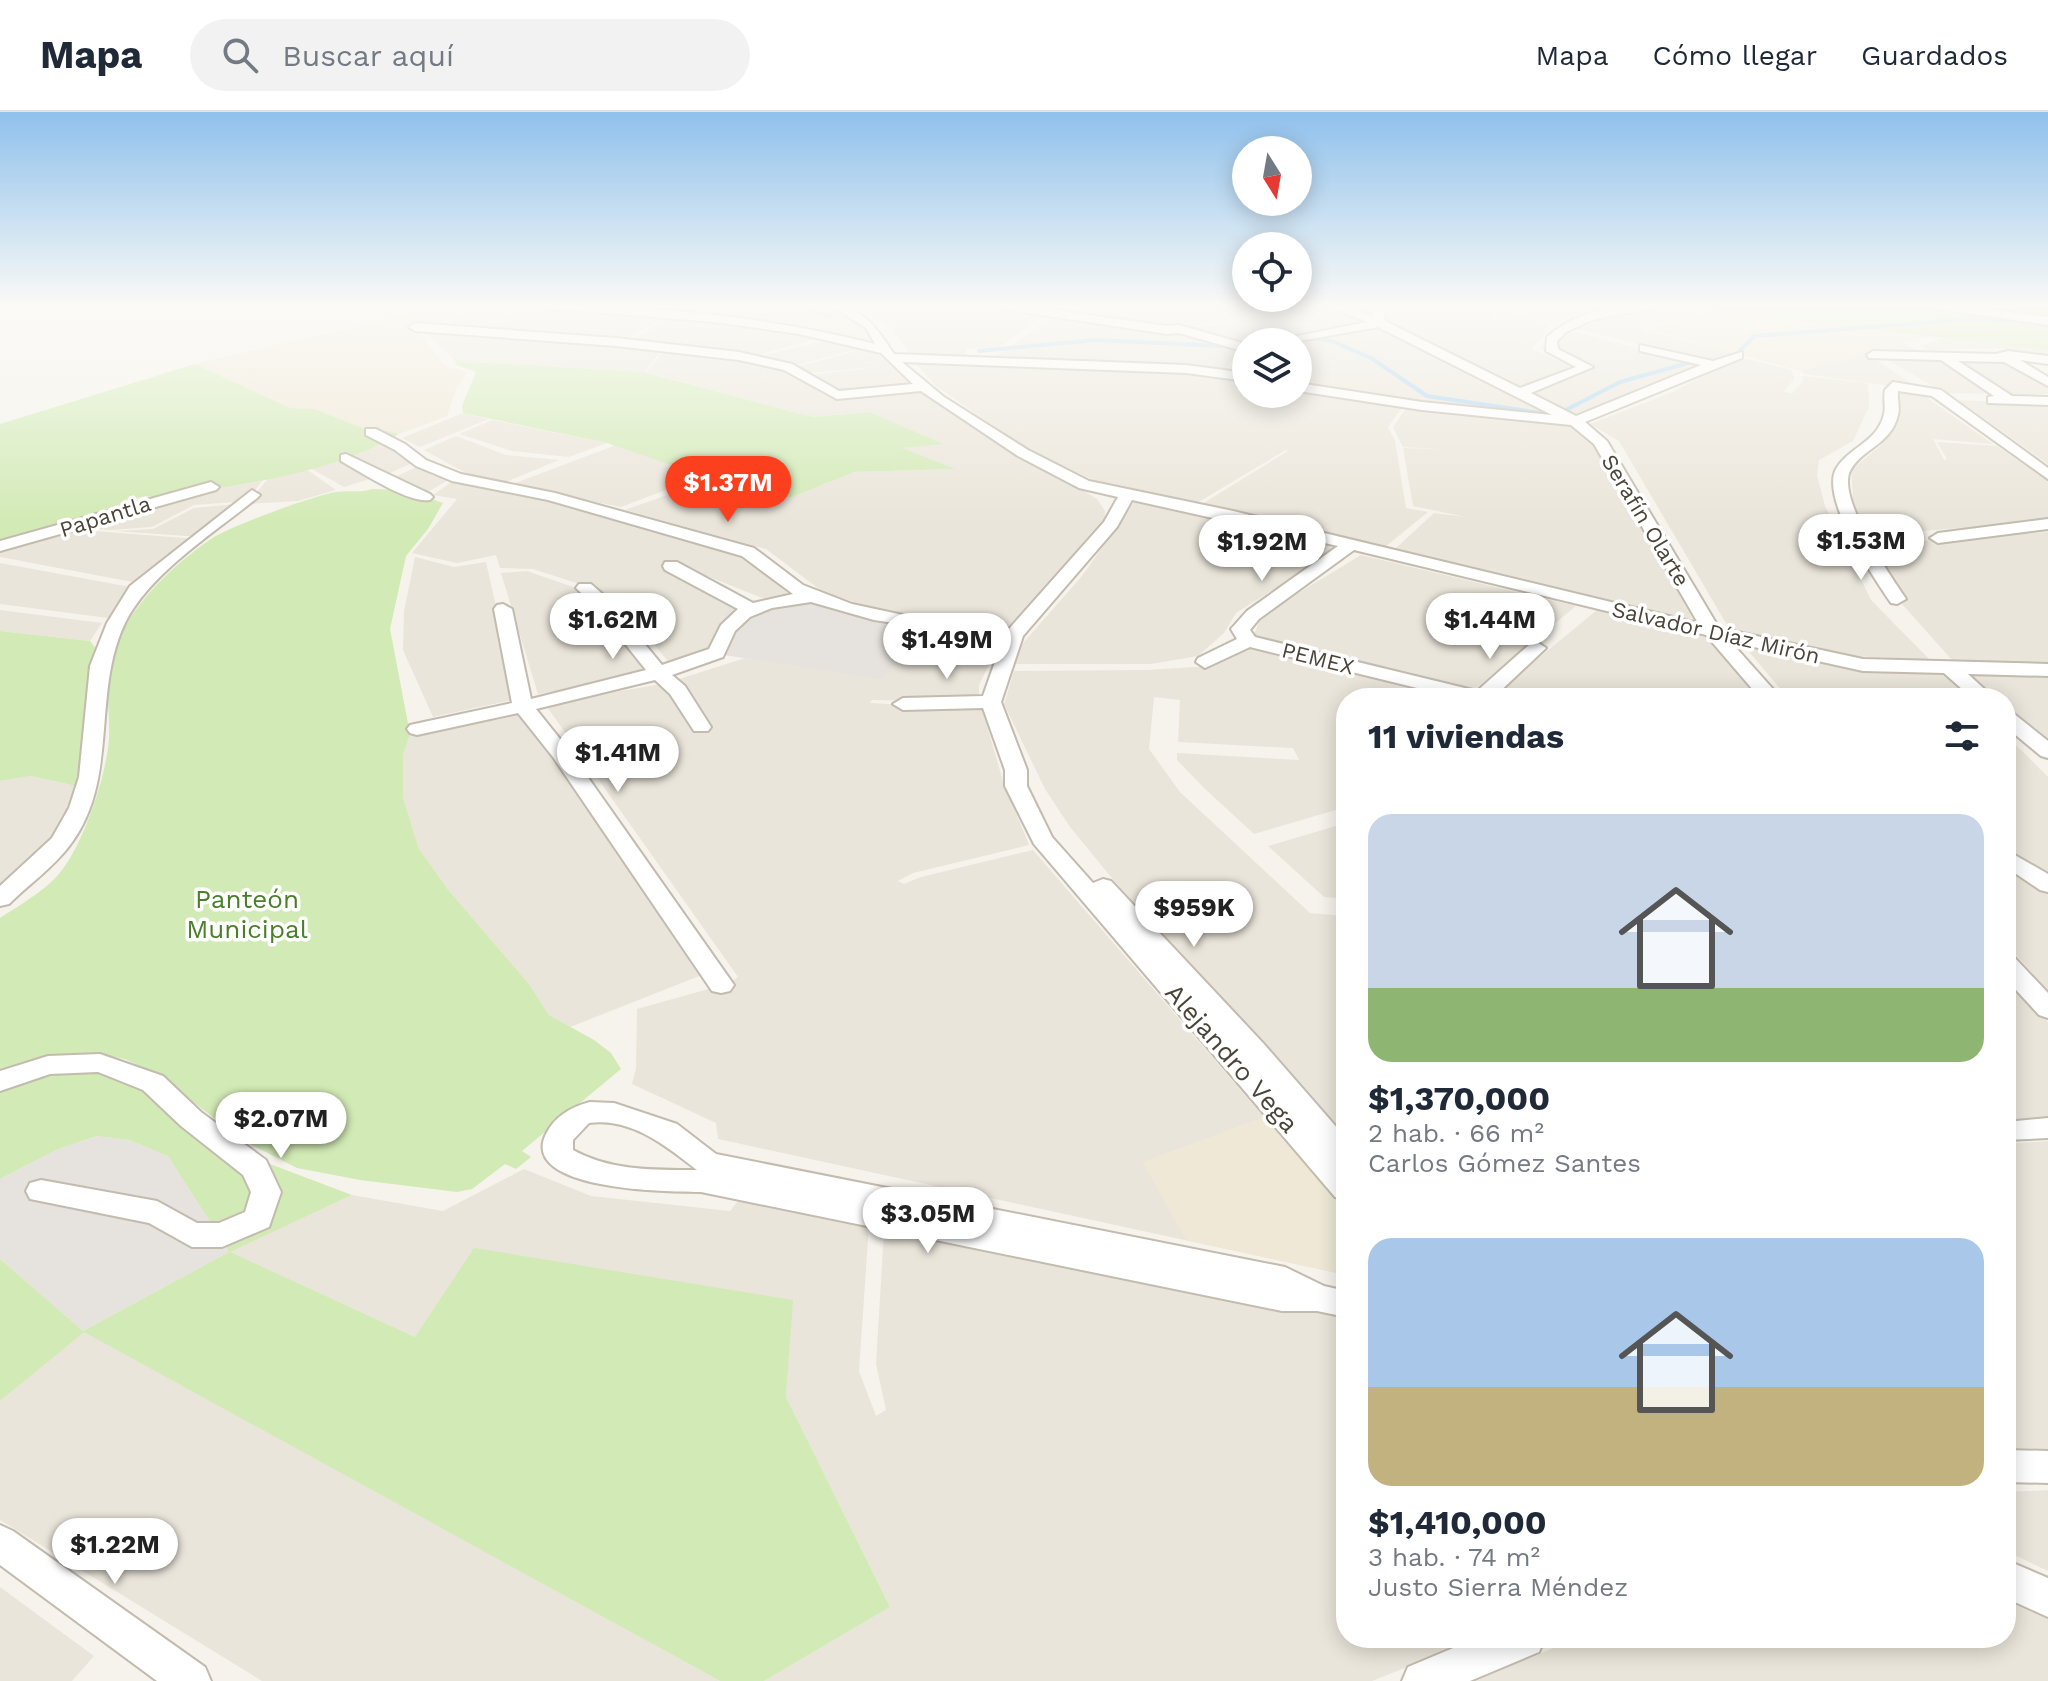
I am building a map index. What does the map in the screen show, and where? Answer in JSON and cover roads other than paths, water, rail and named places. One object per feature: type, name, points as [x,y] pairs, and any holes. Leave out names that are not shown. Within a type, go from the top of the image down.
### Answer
[{"type":"street","points":[[805,378],[841,401],[922,387]]},
{"type":"street","name":"Salvador Díaz Mirón","points":[[913,378],[1023,453],[1084,485],[1126,496],[1233,516],[1713,633],[1863,665],[2048,670]]},
{"type":"street","name":"Serafín Olarte","points":[[1490,378],[1575,421],[1600,441],[1713,633],[1762,688]]},
{"type":"street","points":[[1520,393],[1558,378]]},
{"type":"street","points":[[1312,389],[1422,406],[1575,421],[1682,378]]},
{"type":"street","points":[[1980,378],[2009,400]]},
{"type":"street","points":[[1897,599],[1862,541],[1845,502],[1840,477],[1846,466],[1879,439],[1891,417],[1889,393],[1893,386],[1942,396],[2048,401]]},
{"type":"street","points":[[1942,396],[2048,475]]},
{"type":"street","points":[[371,432],[400,447],[421,463],[457,478],[550,496],[748,552],[761,558],[797,588],[815,596],[869,612],[920,622],[1014,635]]},
{"type":"street","points":[[346,458],[381,478],[425,497]]},
{"type":"street","points":[[381,478],[421,463]]},
{"type":"street","name":"Papantla","points":[[0,546],[211,487]]},
{"type":"street","points":[[0,899],[61,842],[80,808],[90,777],[100,666],[116,623],[139,586],[252,495]]},
{"type":"street","points":[[903,704],[991,702],[1014,635],[1111,524],[1126,496]]},
{"type":"street","points":[[1938,538],[2048,524]]},
{"type":"street","points":[[1205,662],[1248,641],[1240,629],[1253,615],[1350,545]]},
{"type":"street","points":[[671,566],[735,598],[752,611]]},
{"type":"street","points":[[585,588],[601,602],[658,673],[678,690],[701,727]]},
{"type":"street","points":[[417,729],[658,673],[716,653],[726,630],[736,617],[815,596]]},
{"type":"street","points":[[503,609],[522,705],[561,753],[721,985]]},
{"type":"street","name":"PEMEX","points":[[1248,641],[1441,688]]},
{"type":"street","points":[[1493,688],[1537,648]]},
{"type":"street","points":[[1950,668],[1973,688]]},
{"type":"street","name":"Alejandro Vega","points":[[991,702],[1016,770],[1016,786],[1050,837],[1242,1052],[1336,1147]]},
{"type":"street","points":[[2016,725],[2048,752]]},
{"type":"street","points":[[2016,864],[2048,885]]},
{"type":"street","points":[[2016,975],[2048,1009]]},
{"type":"street","name":"Alejandro Vega","points":[[1242,1052],[1336,1176]]},
{"type":"street","points":[[0,1081],[48,1065],[100,1063],[153,1083],[191,1119],[255,1168],[266,1192],[258,1219],[222,1235],[192,1235],[157,1213],[41,1191]]},
{"type":"street","points":[[2016,1130],[2048,1128]]},
{"type":"street","points":[[704,1172],[1282,1298],[1332,1301]]},
{"type":"street","points":[[2016,1466],[2048,1467]]},
{"type":"street","points":[[0,1543],[191,1681]]},
{"type":"street","points":[[2016,1583],[2048,1598]]},
{"type":"street","points":[[1422,1681],[1501,1648]]},
{"type":"waterway","points":[[1401,378],[1427,396],[1547,414]]},
{"type":"waterway","points":[[1564,411],[1634,378]]},
{"type":"park label","name":"Panteón Municipal","points":[[247,914]]}]
